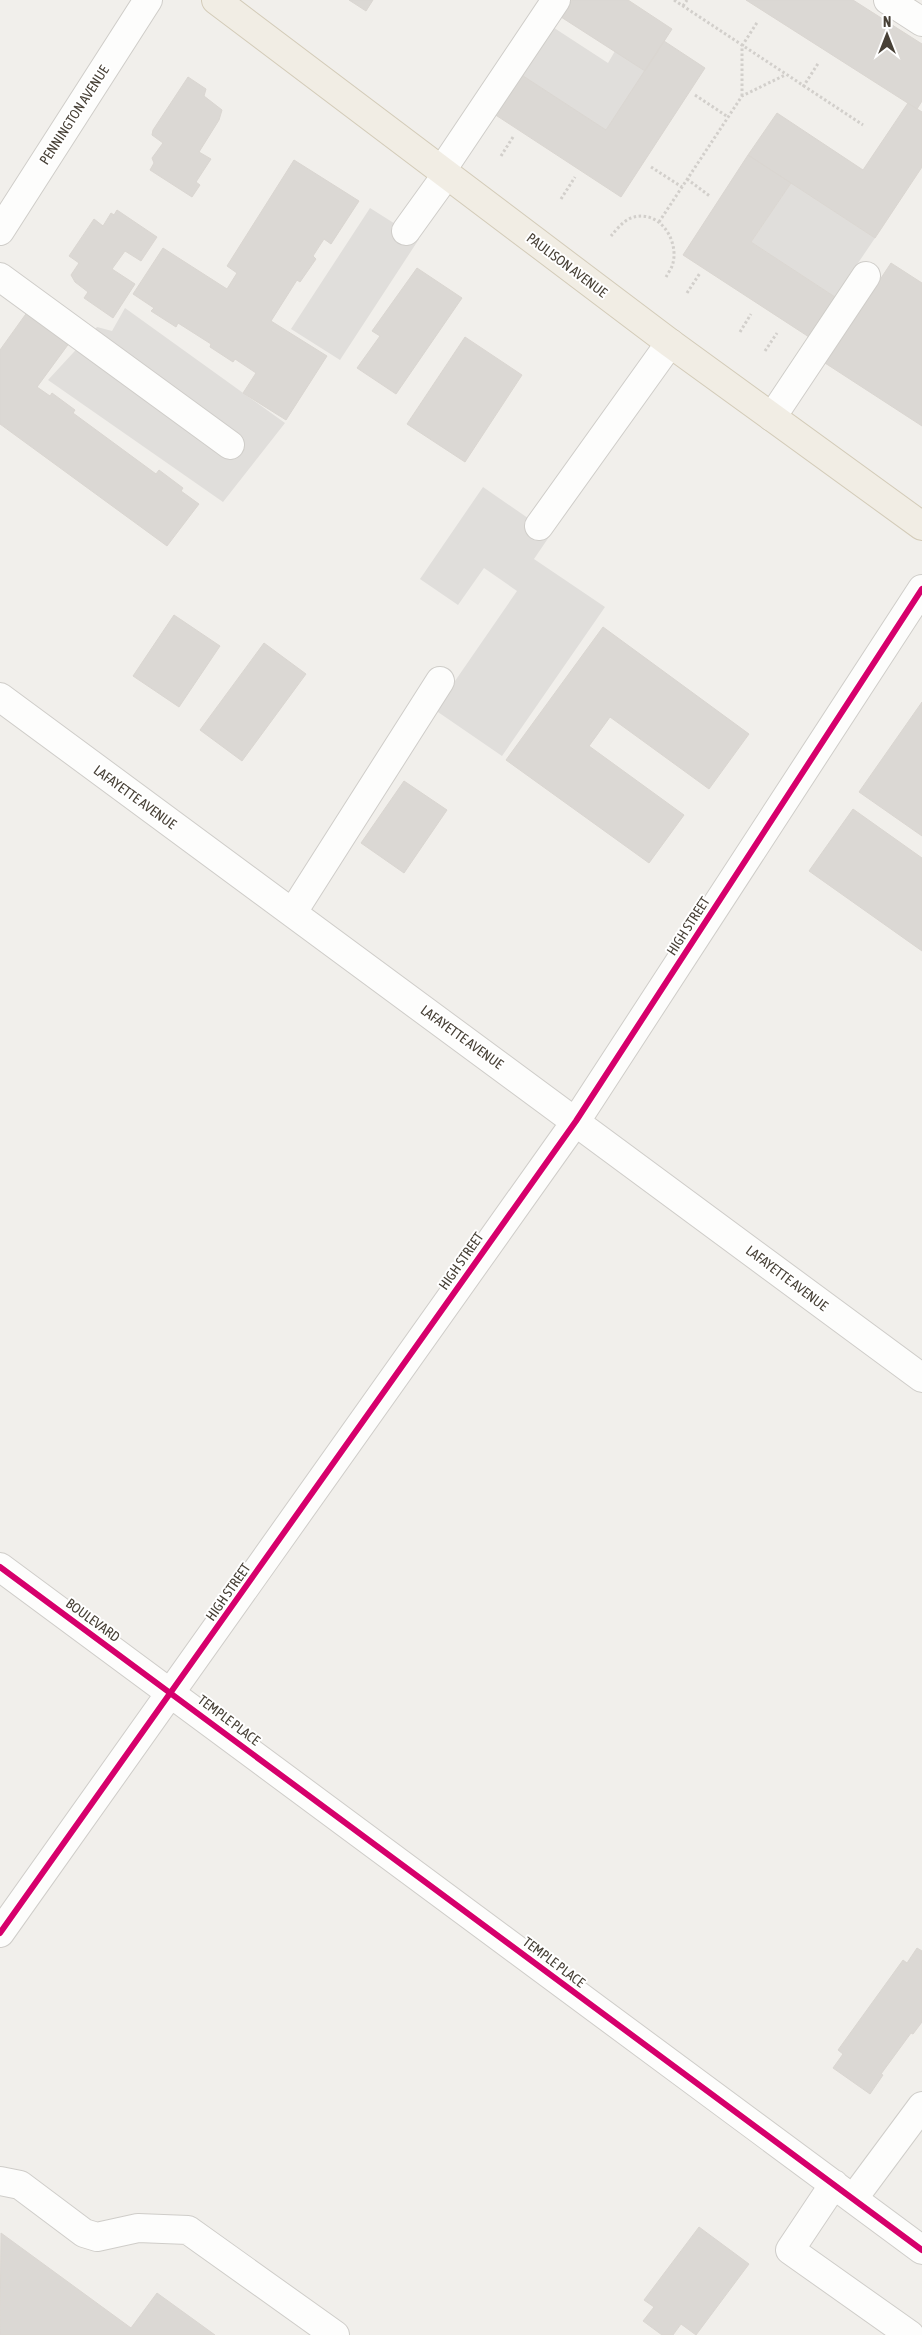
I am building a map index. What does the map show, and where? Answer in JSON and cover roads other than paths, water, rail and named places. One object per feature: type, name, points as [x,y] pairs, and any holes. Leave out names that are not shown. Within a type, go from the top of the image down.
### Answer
[{"type":"main road","name":"PAULISON AVENUE","points":[[216,0],[670,343],[922,526]]},
{"type":"street","name":"PENNINGTON AVENUE","points":[[0,231],[148,0]]},
{"type":"street","points":[[406,231],[556,0]]},
{"type":"street","points":[[888,0],[922,22]]},
{"type":"street","points":[[772,417],[866,276]]},
{"type":"street","points":[[0,277],[230,445]]},
{"type":"street","points":[[539,526],[670,343]]},
{"type":"street","name":"HIGH STREET","points":[[0,1933],[172,1694],[576,1120],[922,589]]},
{"type":"street","points":[[293,912],[440,681]]},
{"type":"street","name":"LAFAYETTE AVENUE","points":[[0,697],[576,1120],[922,1378]]},
{"type":"street","name":"BOULEVARD","points":[[0,1567],[172,1694]]},
{"type":"street","name":"TEMPLE PLACE","points":[[172,1694],[922,2250]]},
{"type":"street","points":[[910,2335],[790,2250],[922,2106]]},
{"type":"street","points":[[0,2180],[20,2185],[84,2233],[97,2237],[138,2228],[188,2230],[335,2335]]}]
